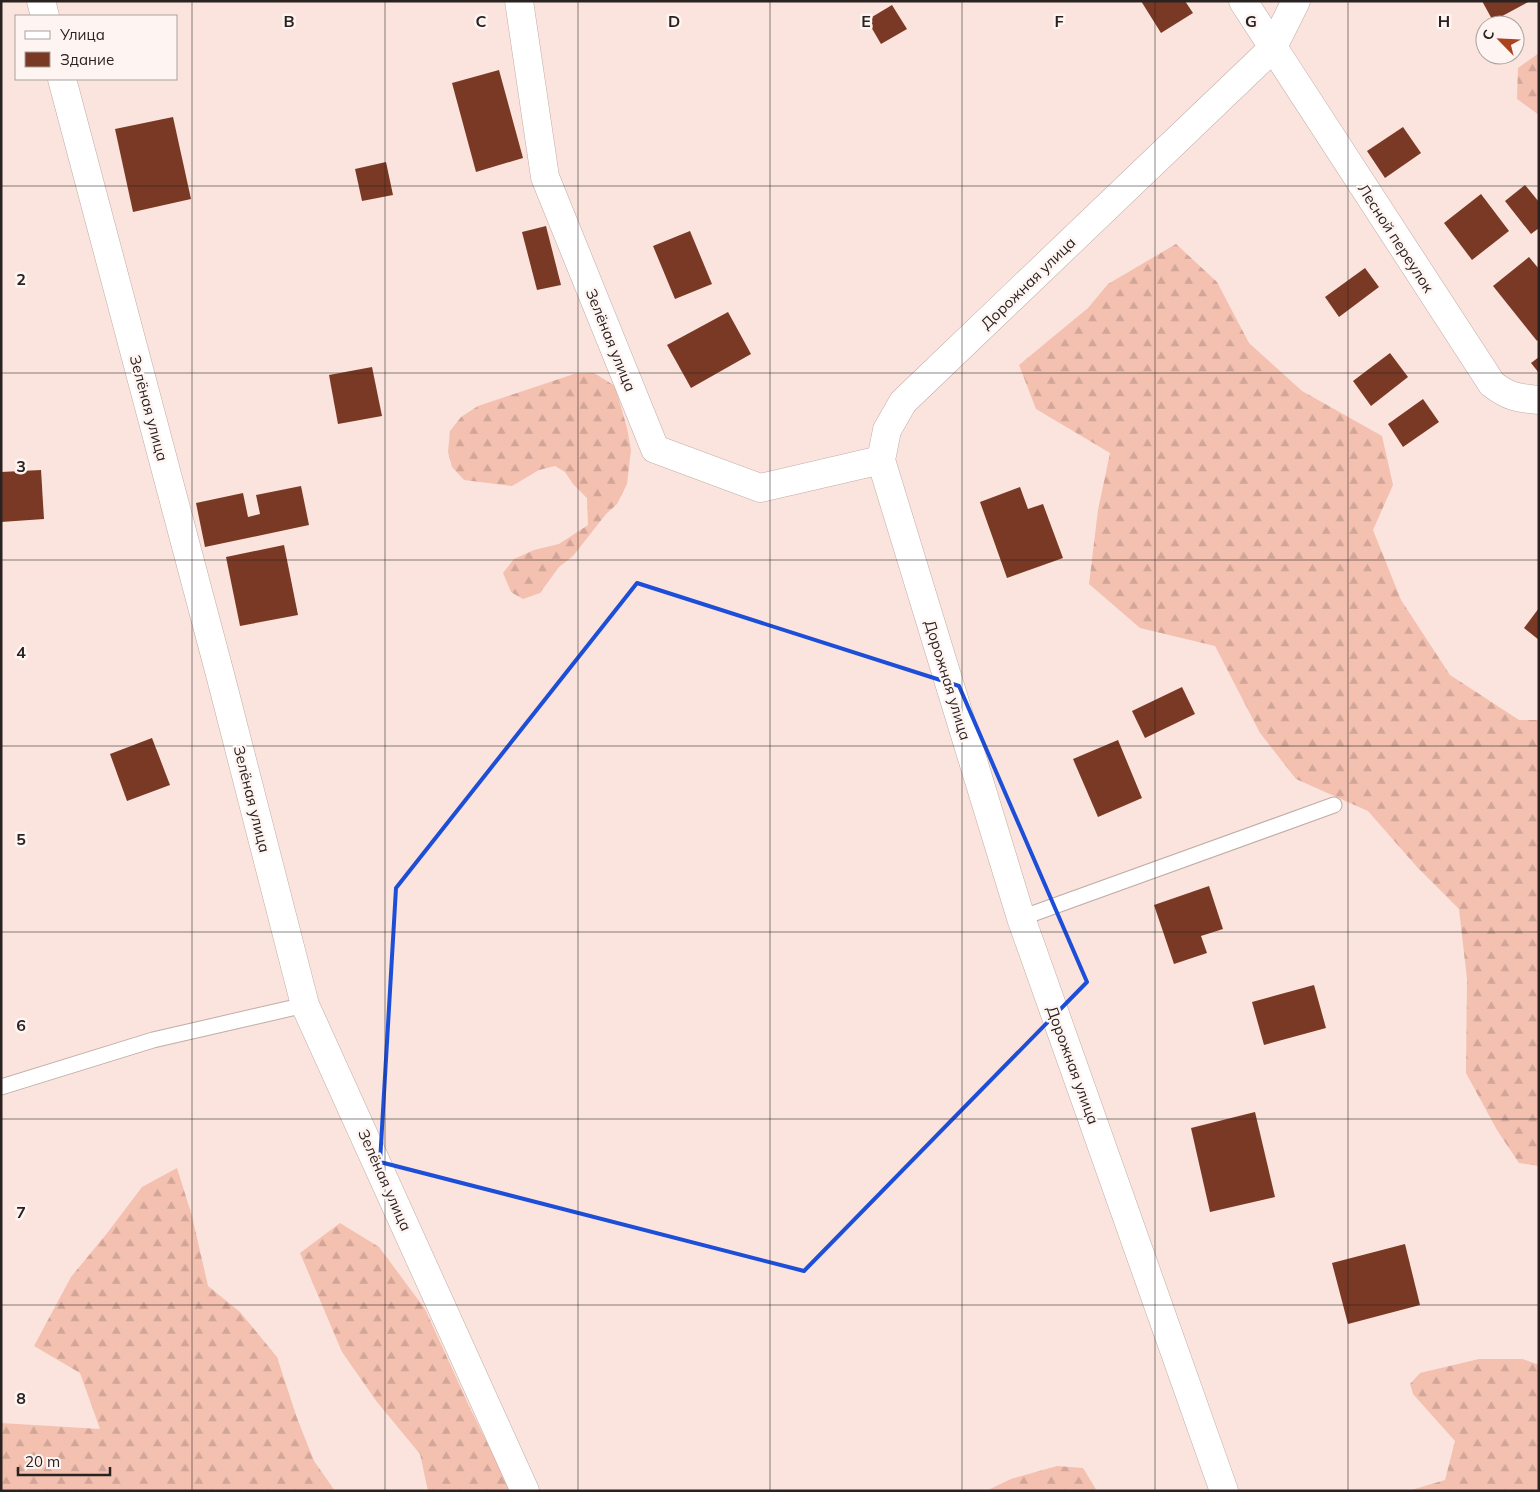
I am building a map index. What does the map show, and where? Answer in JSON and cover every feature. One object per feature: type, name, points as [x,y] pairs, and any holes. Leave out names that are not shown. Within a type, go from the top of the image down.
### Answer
[{"type":"street","points":[[41,1],[45,15]]},
{"type":"street","name":"Зелёная улица","points":[[519,1],[546,177],[655,449],[760,488],[881,460]]},
{"type":"street","name":"Лесной переулок","points":[[1242,1],[1492,384],[1506,394],[1539,400]]},
{"type":"street","name":"Дорожная улица","points":[[1224,1491],[1021,918],[881,460],[888,430],[903,402],[1272,49],[1296,1]]},
{"type":"street","name":"Зелёная улица","points":[[62,80],[221,678],[305,1005],[525,1491]]},
{"type":"lane","points":[[1021,918],[1334,805]]},
{"type":"lane","points":[[1,1087],[153,1040],[305,1005]]},
{"type":"highlighted area","points":[[637,583],[959,686],[1087,982],[804,1271],[380,1162],[396,888]]},
{"type":"green space","points":[[1539,53],[1539,115],[1517,99],[1518,68],[1525,65],[1525,63]]},
{"type":"green space","points":[[1176,244],[1217,282],[1249,343],[1302,391],[1382,436],[1393,485],[1373,530],[1401,600],[1450,675],[1519,720],[1539,720],[1539,1166],[1519,1163],[1497,1130],[1466,1073],[1467,979],[1459,909],[1417,867],[1368,811],[1296,779],[1260,733],[1215,646],[1140,628],[1089,584],[1098,510],[1110,453],[1036,409],[1019,365],[1088,308],[1108,284]]},
{"type":"green space","points":[[594,373],[615,386],[631,450],[627,484],[617,504],[606,514],[573,556],[559,567],[540,593],[523,599],[511,592],[503,573],[514,559],[534,550],[559,544],[588,525],[587,498],[573,484],[565,472],[555,466],[539,470],[512,486],[464,480],[452,467],[448,452],[450,431],[461,417],[478,406],[574,374]]},
{"type":"green space","points":[[177,1168],[192,1216],[208,1286],[240,1312],[277,1357],[297,1418],[314,1461],[335,1491],[1,1491],[1,1423],[100,1429],[80,1373],[34,1346],[71,1277],[142,1187]]},
{"type":"green space","points":[[340,1223],[379,1247],[425,1309],[470,1408],[511,1491],[428,1491],[420,1454],[377,1402],[342,1352],[300,1253]]},
{"type":"green space","points":[[1479,1359],[1523,1359],[1539,1365],[1539,1491],[1408,1491],[1445,1480],[1455,1441],[1413,1394],[1410,1384],[1420,1373]]},
{"type":"green space","points":[[1057,1466],[1083,1468],[1097,1491],[986,1491],[1011,1479]]},
{"type":"building","points":[[1141,1],[1185,1],[1193,13],[1161,33]]},
{"type":"building","points":[[1482,1],[1530,1],[1504,15],[1490,15]]},
{"type":"building","points":[[892,5],[907,29],[881,44],[867,20]]},
{"type":"building","points":[[499,70],[523,158],[476,172],[452,83]]},
{"type":"building","points":[[173,117],[191,199],[133,212],[115,129]]},
{"type":"building","points":[[1403,127],[1421,153],[1385,178],[1367,151]]},
{"type":"building","points":[[386,162],[393,195],[362,201],[355,169]]},
{"type":"building","points":[[1525,185],[1539,202],[1539,228],[1531,234],[1505,201]]},
{"type":"building","points":[[1481,194],[1509,231],[1472,260],[1444,223]]},
{"type":"building","points":[[546,226],[561,285],[537,290],[522,232]]},
{"type":"building","points":[[690,231],[712,284],[675,299],[653,246]]},
{"type":"building","points":[[1529,257],[1539,269],[1539,339],[1537,341],[1493,286]]},
{"type":"building","points":[[1365,268],[1379,287],[1339,317],[1325,297]]},
{"type":"building","points":[[728,312],[751,354],[691,388],[667,345]]},
{"type":"building","points":[[1390,353],[1408,377],[1371,406],[1353,381]]},
{"type":"building","points":[[1539,357],[1539,373],[1531,363]]},
{"type":"building","points":[[372,367],[382,416],[338,424],[329,375]]},
{"type":"building","points":[[1423,399],[1439,422],[1403,447],[1388,424]]},
{"type":"building","points":[[41,470],[44,519],[1,522],[1,472]]},
{"type":"building","points":[[301,486],[309,525],[205,547],[196,503],[243,493],[248,517],[260,514],[256,495]]},
{"type":"building","points":[[1020,487],[1028,509],[1043,504],[1063,558],[1007,578],[980,502]]},
{"type":"building","points":[[284,545],[298,615],[240,626],[226,557]]},
{"type":"building","points":[[1539,608],[1539,640],[1524,628]]},
{"type":"building","points":[[1182,687],[1195,714],[1145,738],[1132,711]]},
{"type":"building","points":[[152,738],[170,785],[127,801],[110,754]]},
{"type":"building","points":[[1118,740],[1142,798],[1098,817],[1073,759]]},
{"type":"building","points":[[1209,886],[1223,929],[1201,936],[1207,953],[1174,964],[1154,905]]},
{"type":"building","points":[[1314,985],[1326,1028],[1264,1045],[1252,1002]]},
{"type":"building","points":[[1255,1112],[1275,1197],[1210,1212],[1191,1128]]},
{"type":"building","points":[[1405,1244],[1420,1305],[1348,1324],[1332,1263]]}]
